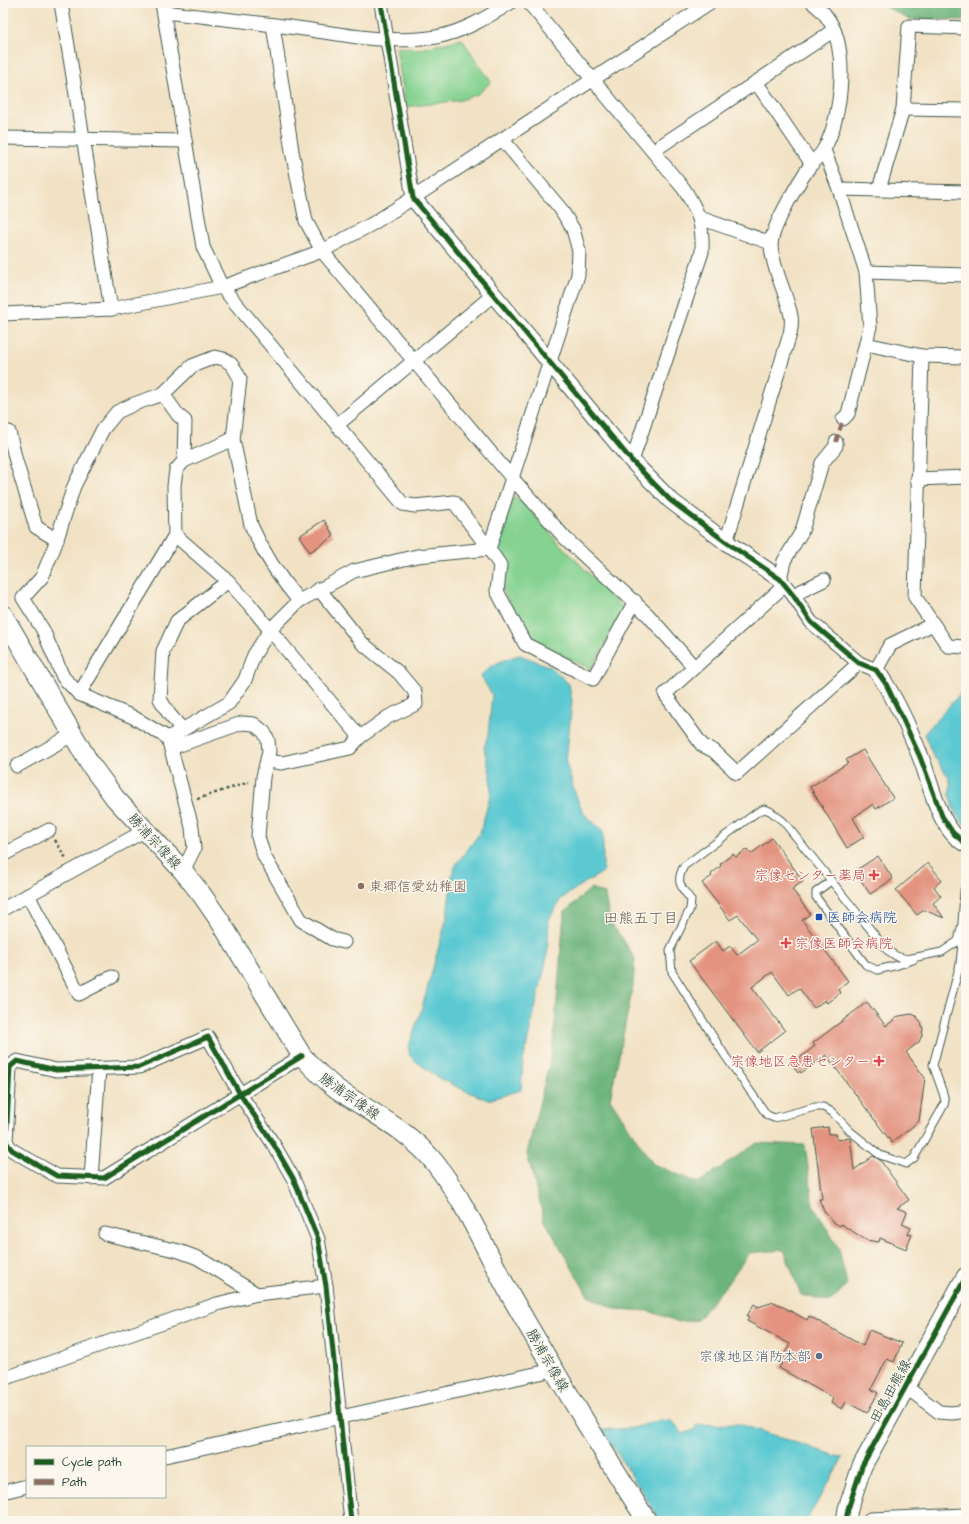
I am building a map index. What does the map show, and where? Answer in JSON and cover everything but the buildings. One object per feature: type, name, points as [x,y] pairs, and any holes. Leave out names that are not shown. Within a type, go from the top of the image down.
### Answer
[{"type":"main road","name":"勝浦宗像線","points":[[3,616],[90,764],[114,798],[183,871],[220,921],[302,1056],[318,1073],[337,1088],[410,1137],[435,1163],[471,1217],[507,1289],[553,1370],[647,1521]]},
{"type":"main road","name":"田島田熊線","points":[[846,1521],[848,1509],[862,1466],[889,1414],[906,1387],[966,1277]]},
{"type":"street","points":[[61,3],[111,310]]},
{"type":"street","points":[[380,3],[413,198],[632,461],[670,500],[786,586],[811,622],[859,663],[876,670],[886,684],[920,757],[942,816],[953,833],[966,844]]},
{"type":"street","points":[[510,3],[482,21],[460,31],[436,37],[386,40],[273,25],[163,7],[203,247],[222,287],[403,504],[414,506],[454,502],[500,565],[497,591],[525,644],[593,679],[634,601]]},
{"type":"street","points":[[529,3],[684,189],[700,218],[702,252],[632,461]]},
{"type":"street","points":[[3,314],[111,310],[222,287],[322,251],[372,224],[413,198],[709,3]]},
{"type":"street","points":[[726,542],[790,334],[792,318],[788,301],[775,265],[771,244],[777,223],[812,164],[824,150],[836,118],[841,82],[839,48],[834,30],[826,16],[813,3]]},
{"type":"street","points":[[273,25],[292,151],[306,221],[322,251],[564,538],[634,601],[694,667]]},
{"type":"street","points":[[879,190],[903,109],[908,26],[966,28]]},
{"type":"street","points":[[653,151],[834,30]]},
{"type":"street","points":[[756,82],[812,164]]},
{"type":"street","points":[[903,109],[966,110]]},
{"type":"street","points":[[3,138],[185,141]]},
{"type":"street","points":[[489,549],[578,275],[579,250],[573,229],[560,208],[502,139]]},
{"type":"street","points":[[824,150],[839,189],[866,272],[870,327],[848,414],[843,419]]},
{"type":"street","points":[[839,189],[966,192]]},
{"type":"street","points":[[700,218],[771,244]]},
{"type":"street","points":[[866,272],[966,275]]},
{"type":"street","points":[[337,425],[493,295]]},
{"type":"street","points":[[866,344],[922,356],[966,357]]},
{"type":"street","points":[[922,356],[917,478],[915,598],[948,646],[966,647]]},
{"type":"street","points":[[183,871],[194,849],[192,827],[170,743],[132,717],[79,694],[63,677],[44,630],[23,598],[42,577],[57,540],[74,486],[103,430],[117,412],[134,404],[163,394],[192,366],[215,357],[224,359],[231,364],[240,379],[234,439],[251,525],[256,537],[279,576],[299,601]]},
{"type":"street","points":[[163,394],[178,415],[185,421],[184,461]]},
{"type":"street","points":[[9,432],[36,527],[57,540]]},
{"type":"street","points":[[79,694],[175,535],[174,486],[176,470],[184,461],[234,439]]},
{"type":"street","points":[[786,586],[784,561],[802,531],[822,463],[836,446],[836,442]]},
{"type":"street","points":[[917,478],[966,477]]},
{"type":"street","points":[[175,535],[228,581],[250,604],[360,737]]},
{"type":"street","points":[[170,743],[182,729],[229,703],[245,680],[254,655],[270,630],[299,601],[354,571],[417,556],[489,549]]},
{"type":"street","points":[[824,580],[786,586],[665,694],[702,745],[714,751],[737,773],[859,663]]},
{"type":"street","points":[[182,729],[169,714],[160,699],[163,651],[177,621],[228,581]]},
{"type":"street","points":[[267,762],[282,763],[350,748],[360,737],[388,717],[416,704],[415,692],[399,673],[362,643],[319,589]]},
{"type":"street","points":[[876,670],[890,645],[933,624]]},
{"type":"street","points":[[170,743],[242,723],[254,724],[264,732],[268,740],[267,762],[263,777],[258,837],[264,856],[301,920],[332,939],[344,942]]},
{"type":"street","points":[[17,766],[72,735]]},
{"type":"street","points":[[3,855],[49,830]]},
{"type":"street","points":[[3,909],[144,831]]},
{"type":"street","points":[[28,895],[79,994],[112,977]]},
{"type":"street","points":[[302,1056],[240,1094],[104,1178],[57,1176],[12,1150],[6,1142],[10,1067],[17,1061],[56,1070],[139,1067],[208,1037],[240,1094],[274,1145],[293,1178],[318,1239],[326,1286],[351,1521]]},
{"type":"street","points":[[91,1178],[99,1069]]},
{"type":"street","points":[[105,1234],[178,1251],[198,1258],[257,1294]]},
{"type":"street","points":[[3,1379],[217,1304],[257,1294],[326,1286]]},
{"type":"street","points":[[166,1456],[553,1370]]},
{"type":"street","points":[[906,1387],[939,1412],[952,1413],[966,1411]]},
{"type":"street","points":[[3,1492],[26,1486]]},
{"type":"street","points":[[870,1519],[966,1515]]},
{"type":"lane","points":[[962,924],[958,941],[942,952],[907,959],[896,956],[887,950],[783,821],[770,811],[764,809],[756,813],[684,866],[679,880],[681,886],[691,900],[690,909],[670,950],[672,972],[726,1057],[768,1115],[774,1118],[815,1107],[823,1107],[832,1112],[850,1131],[880,1155],[892,1161],[906,1164],[914,1158],[944,1105],[943,1093],[933,1065],[960,964],[964,891],[966,885]]},
{"type":"lane","points":[[831,881],[816,892],[816,897],[866,966],[877,970],[898,966],[931,954]]},
{"type":"path","points":[[186,803],[263,777]]},
{"type":"path","points":[[49,830],[72,870]]},
{"type":"green space","points":[[880,3],[966,3],[966,20],[908,19]]},
{"type":"green space","points":[[462,39],[491,82],[478,94],[461,100],[406,107],[396,47],[420,49]]},
{"type":"green space","points":[[513,498],[520,498],[556,540],[625,610],[591,669],[529,639],[503,590],[496,546]]},
{"type":"green space","points":[[591,888],[605,894],[610,923],[623,939],[635,959],[633,986],[610,1099],[653,1164],[698,1183],[757,1143],[805,1145],[813,1205],[839,1249],[847,1284],[831,1302],[801,1295],[784,1250],[749,1253],[727,1284],[697,1320],[679,1322],[649,1311],[615,1309],[588,1296],[544,1219],[527,1154],[553,1048],[564,913]]},
{"type":"water","points":[[520,655],[551,667],[569,684],[572,701],[566,763],[583,813],[603,831],[603,872],[561,899],[549,919],[547,957],[523,1061],[521,1090],[488,1100],[440,1079],[413,1059],[409,1054],[409,1046],[422,1008],[447,917],[452,874],[457,863],[480,833],[491,793],[490,773],[484,748],[488,735],[492,695],[481,676],[493,665],[503,660]]},
{"type":"water","points":[[966,687],[966,826],[955,813],[949,795],[951,785],[948,776],[934,758],[924,734]]},
{"type":"water","points":[[670,1420],[683,1434],[694,1430],[697,1425],[739,1424],[843,1458],[806,1521],[661,1521],[602,1430],[633,1428],[657,1421]]},
{"type":"marked path","points":[[836,442],[843,419]]},
{"type":"cycle path","points":[[381,3],[413,198],[632,461],[670,500],[726,542],[780,579],[811,622],[859,663],[876,670],[886,684],[920,757],[942,816],[953,833],[966,844]]},
{"type":"cycle path","points":[[302,1056],[104,1178],[57,1176],[12,1150],[6,1142],[10,1067],[17,1061],[56,1070],[139,1067],[208,1037],[240,1094],[274,1145],[293,1178],[318,1239],[326,1286],[351,1521]]},
{"type":"cycle path","points":[[846,1521],[848,1509],[862,1466],[966,1277]]},
{"type":"place","name":"宗像センター薬局","points":[[874,875]]},
{"type":"place","name":"東郷信愛幼稚園","points":[[361,886]]},
{"type":"place","name":"医師会病院","points":[[819,917]]},
{"type":"place","name":"宗像医師会病院","points":[[786,943]]},
{"type":"place","name":"宗像地区急患センター","points":[[879,1061]]},
{"type":"place","name":"宗像地区消防本部","points":[[819,1356]]},
{"type":"district","name":"田熊五丁目","points":[[641,918]]}]
